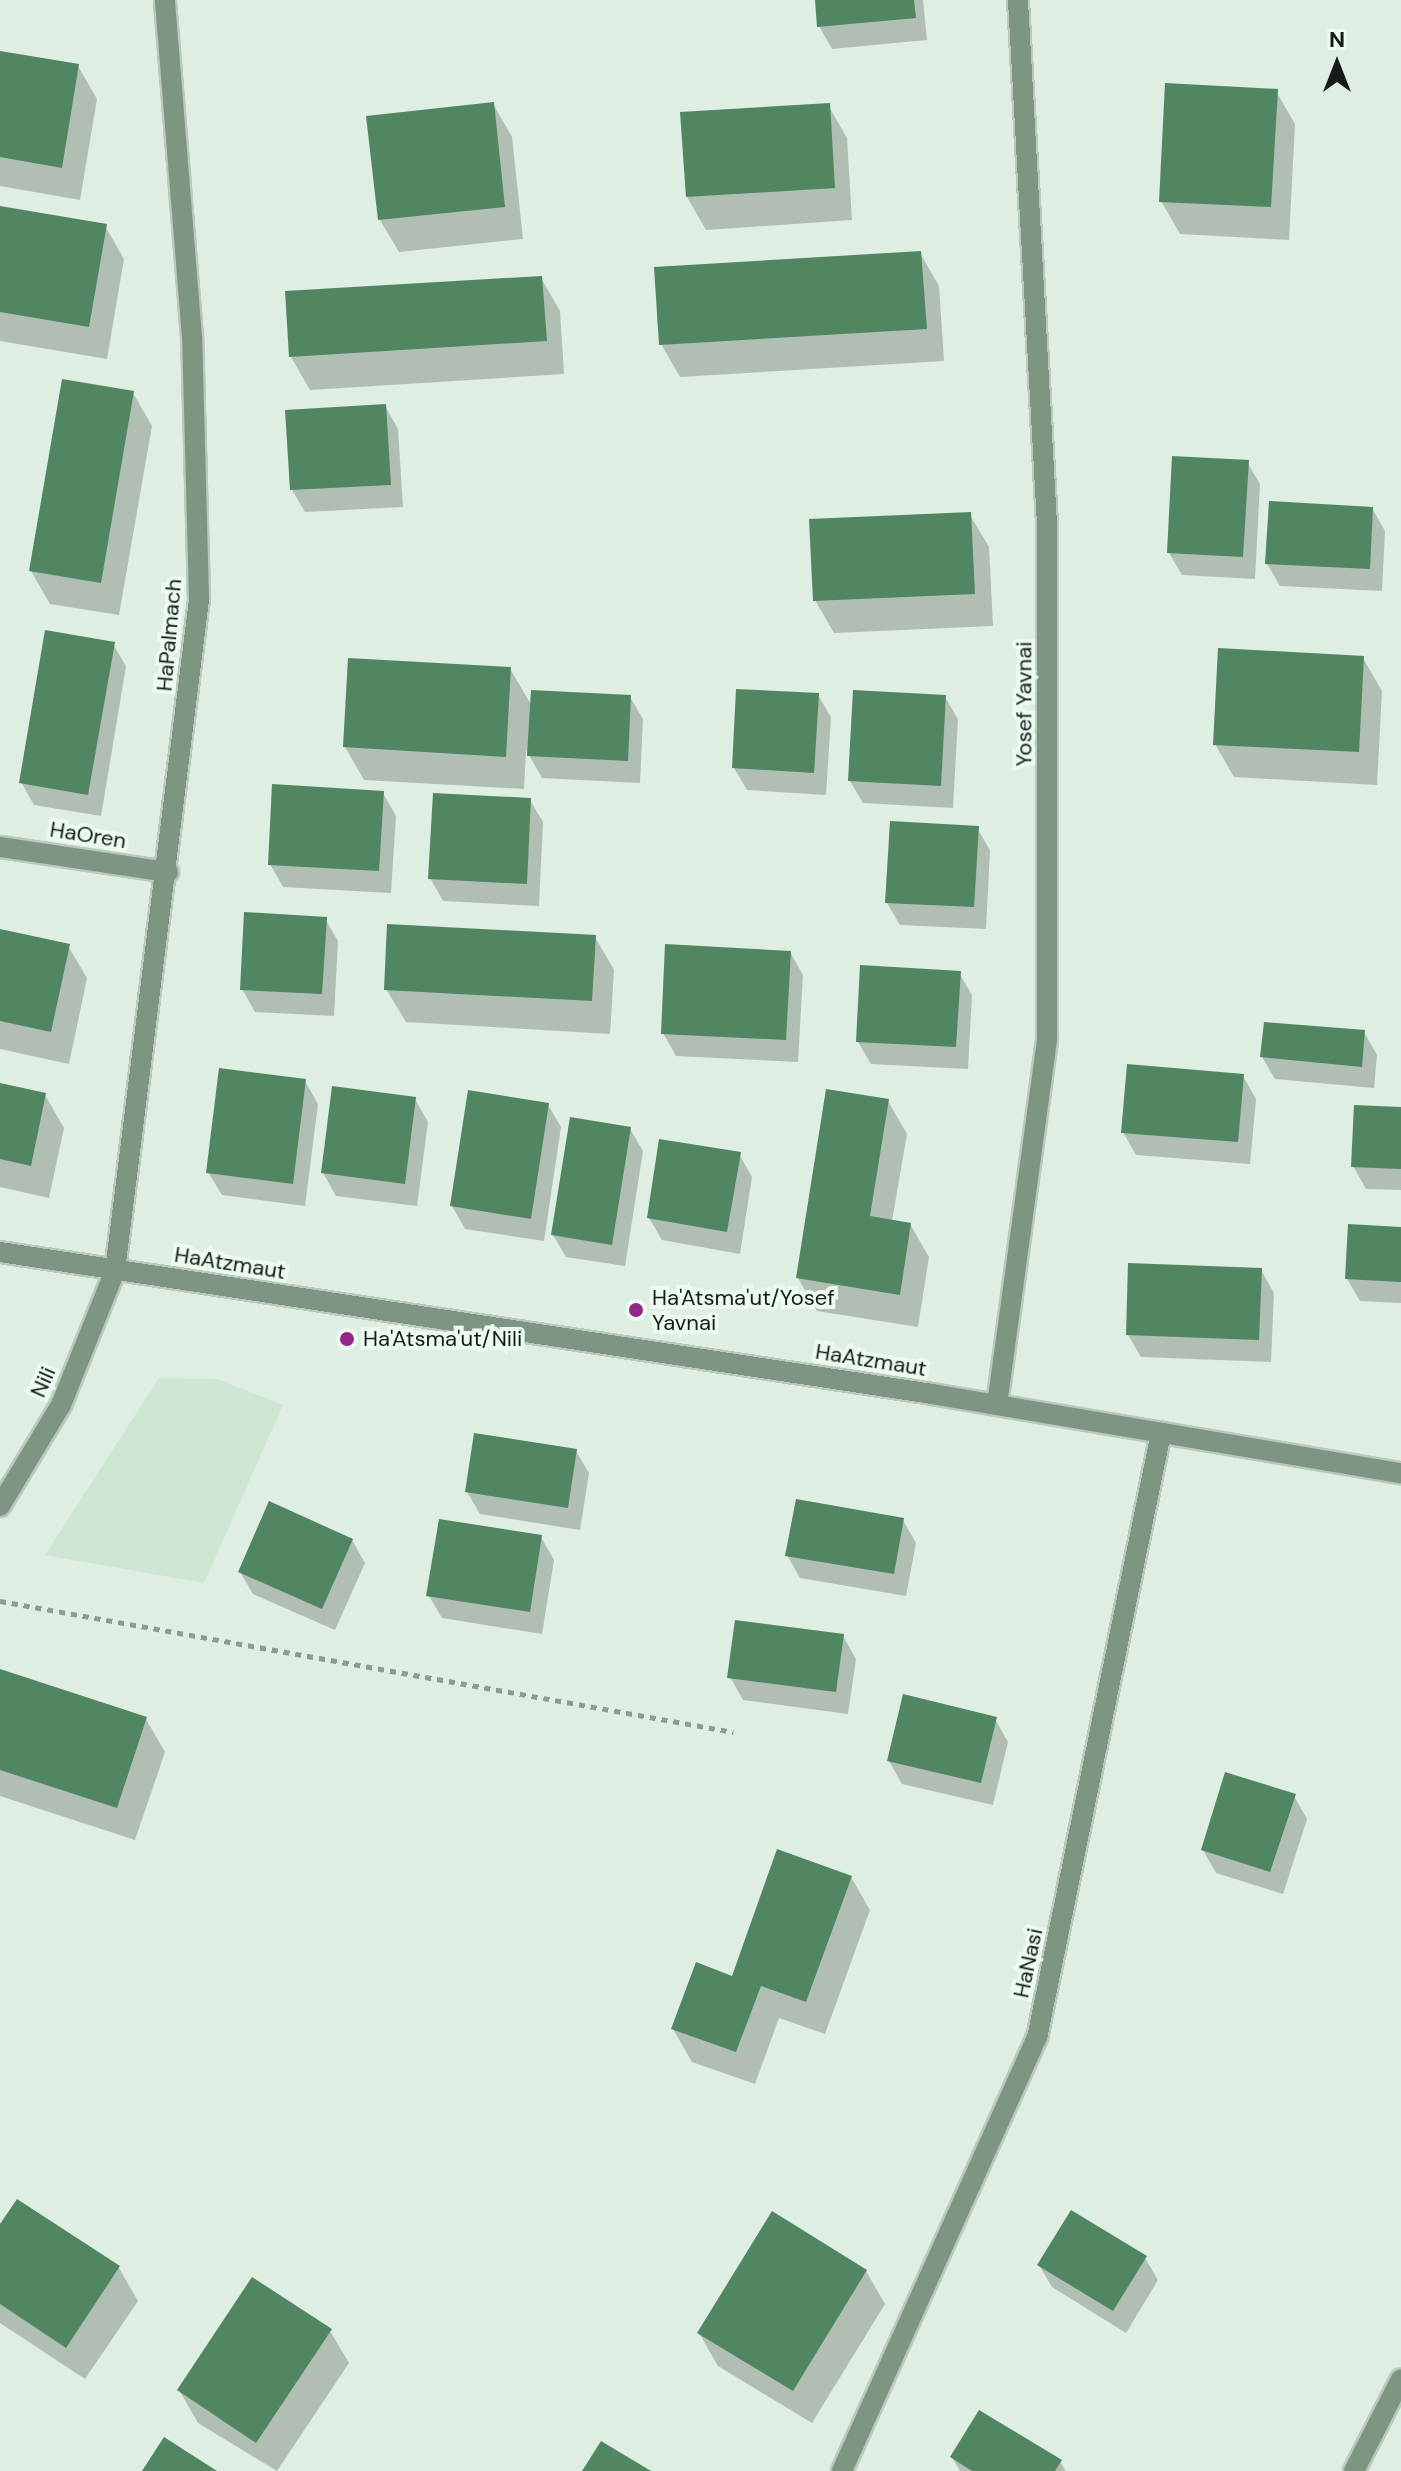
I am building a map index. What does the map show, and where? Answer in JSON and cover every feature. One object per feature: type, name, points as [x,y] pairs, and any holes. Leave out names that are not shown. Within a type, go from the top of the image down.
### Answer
[{"type":"street","name":"HaPalmach","points":[[115,1271],[168,872],[199,599],[192,337],[165,0]]},
{"type":"street","name":"Yosef Yavnai","points":[[997,1405],[1047,1040],[1047,524],[1018,0]]},
{"type":"street","name":"HaOren","points":[[0,847],[168,872]]},
{"type":"street","name":"HaAtzmaut","points":[[0,1252],[997,1405],[1401,1473]]},
{"type":"street","name":"Nili","points":[[0,1506],[61,1405],[115,1271]]},
{"type":"street","name":"HaNasi","points":[[842,2471],[1037,2038],[1161,1433]]},
{"type":"street","points":[[1354,2471],[1401,2379]]},
{"type":"path","points":[[0,1601],[733,1732]]},
{"type":"shaded area","points":[[159,1378],[217,1379],[283,1405],[204,1583],[45,1555]]},
{"type":"building","points":[[815,0],[914,0],[916,18],[817,27]]},
{"type":"building","points":[[0,51],[79,64],[62,168],[0,157]]},
{"type":"building","points":[[1165,83],[1278,89],[1271,207],[1159,202]]},
{"type":"building","points":[[494,102],[505,207],[378,220],[366,116]]},
{"type":"building","points":[[830,103],[835,188],[686,197],[680,112]]},
{"type":"building","points":[[0,206],[107,224],[89,327],[0,312]]},
{"type":"building","points":[[921,251],[927,329],[659,345],[654,267]]},
{"type":"building","points":[[542,276],[547,341],[289,357],[285,291]]},
{"type":"building","points":[[62,379],[134,391],[101,583],[29,571]]},
{"type":"building","points":[[386,404],[391,485],[290,490],[285,410]]},
{"type":"building","points":[[1172,456],[1249,460],[1243,557],[1167,553]]},
{"type":"building","points":[[1269,501],[1373,507],[1370,569],[1265,564]]},
{"type":"building","points":[[971,512],[975,594],[813,601],[809,519]]},
{"type":"building","points":[[45,630],[115,642],[88,795],[19,783]]},
{"type":"building","points":[[1218,648],[1364,656],[1359,752],[1213,745]]},
{"type":"building","points":[[348,658],[511,667],[506,757],[343,747]]},
{"type":"building","points":[[736,689],[819,693],[814,773],[732,768]]},
{"type":"building","points":[[531,690],[631,695],[628,761],[527,756]]},
{"type":"building","points":[[853,690],[946,695],[941,786],[848,781]]},
{"type":"building","points":[[272,784],[384,791],[379,871],[268,865]]},
{"type":"building","points":[[433,793],[531,798],[527,884],[428,879]]},
{"type":"building","points":[[890,821],[979,826],[974,907],[885,903]]},
{"type":"building","points":[[244,912],[327,917],[322,994],[240,990]]},
{"type":"building","points":[[387,924],[596,935],[592,1001],[384,990]]},
{"type":"building","points":[[0,929],[70,944],[51,1032],[0,1021]]},
{"type":"building","points":[[665,944],[791,951],[786,1040],[661,1034]]},
{"type":"building","points":[[860,965],[961,971],[956,1047],[856,1042]]},
{"type":"building","points":[[1264,1022],[1365,1030],[1362,1067],[1260,1057]]},
{"type":"building","points":[[1127,1064],[1244,1074],[1238,1142],[1121,1133]]},
{"type":"building","points":[[219,1068],[306,1079],[293,1184],[206,1173]]},
{"type":"building","points":[[0,1083],[46,1093],[31,1166],[0,1159]]},
{"type":"building","points":[[332,1086],[416,1097],[405,1184],[321,1173]]},
{"type":"building","points":[[826,1089],[889,1099],[870,1216],[911,1223],[900,1295],[796,1278]]},
{"type":"building","points":[[468,1090],[549,1103],[531,1219],[450,1206]]},
{"type":"building","points":[[1354,1105],[1401,1107],[1401,1169],[1351,1167]]},
{"type":"building","points":[[570,1117],[631,1127],[612,1245],[551,1235]]},
{"type":"building","points":[[659,1139],[741,1152],[727,1232],[647,1218]]},
{"type":"building","points":[[1348,1224],[1401,1227],[1401,1282],[1345,1279]]},
{"type":"building","points":[[1128,1263],[1262,1268],[1259,1340],[1126,1335]]},
{"type":"building","points":[[474,1433],[577,1449],[568,1508],[465,1492]]},
{"type":"building","points":[[796,1499],[904,1518],[894,1574],[785,1556]]},
{"type":"building","points":[[269,1501],[353,1539],[322,1609],[238,1572]]},
{"type":"building","points":[[439,1519],[542,1535],[530,1612],[426,1596]]},
{"type":"building","points":[[735,1620],[844,1634],[836,1692],[727,1678]]},
{"type":"building","points":[[0,1669],[147,1717],[117,1808],[0,1770]]},
{"type":"building","points":[[903,1694],[997,1717],[981,1783],[887,1761]]},
{"type":"building","points":[[1225,1772],[1296,1794],[1270,1872],[1201,1850]]},
{"type":"building","points":[[777,1849],[852,1876],[806,2002],[761,1986],[736,2052],[671,2029],[696,1962],[732,1976]]},
{"type":"building","points":[[17,2199],[120,2266],[66,2348],[0,2304],[0,2224]]},
{"type":"building","points":[[1071,2210],[1147,2256],[1113,2311],[1037,2265]]},
{"type":"building","points":[[772,2211],[867,2270],[793,2391],[697,2333]]},
{"type":"building","points":[[252,2277],[332,2329],[256,2443],[177,2390]]},
{"type":"building","points":[[979,2410],[1062,2460],[1055,2471],[972,2471],[950,2457]]},
{"type":"building","points":[[164,2437],[217,2471],[142,2471]]},
{"type":"building","points":[[601,2441],[651,2471],[582,2471]]},
{"type":"place","name":"Ha'Atsma'ut/Yosef Yavnai","points":[[636,1310]]},
{"type":"place","name":"Ha'Atsma'ut/Nili","points":[[347,1339]]}]
